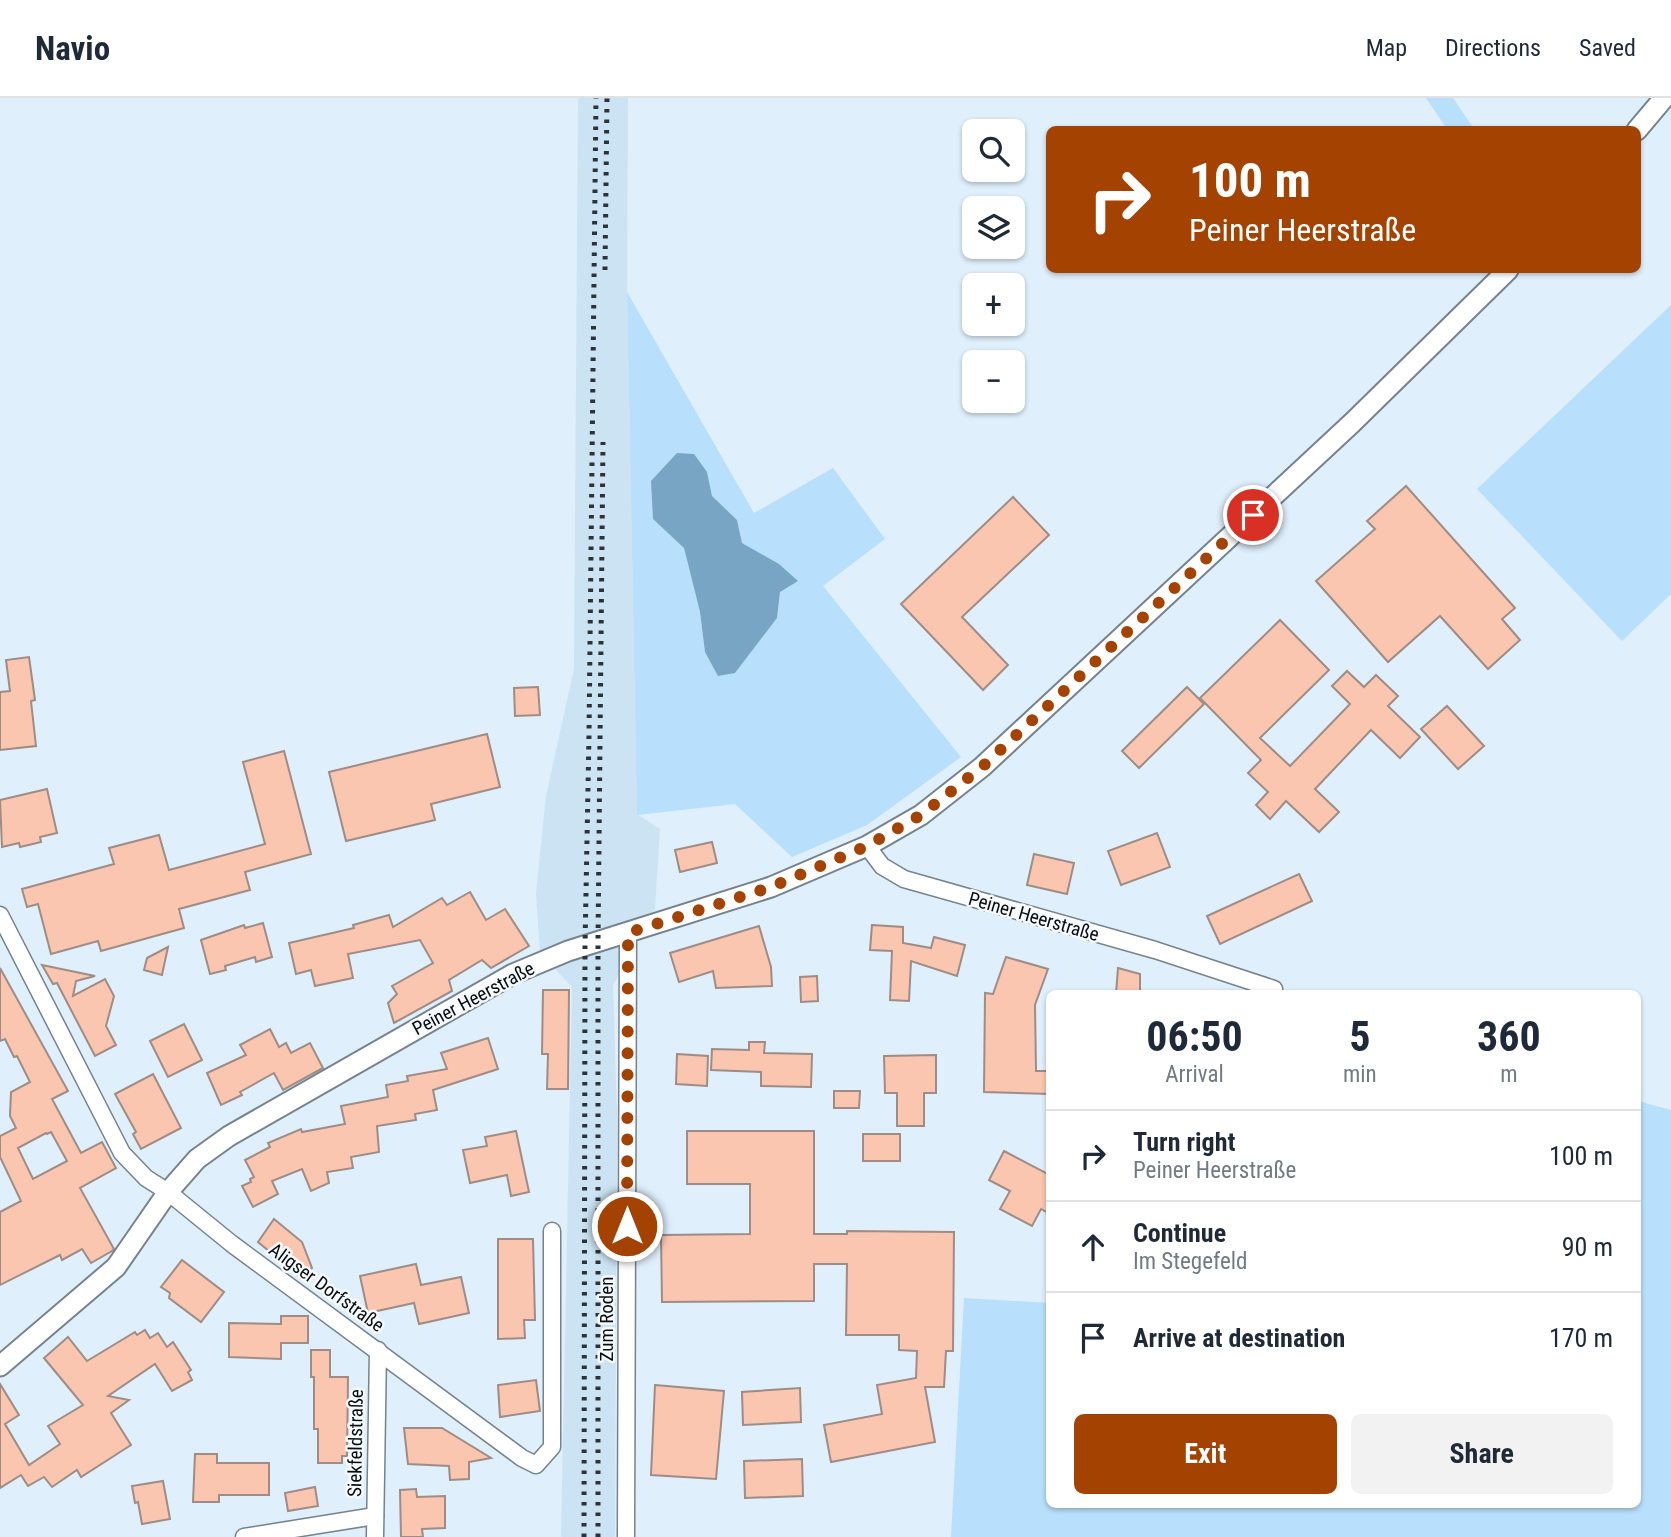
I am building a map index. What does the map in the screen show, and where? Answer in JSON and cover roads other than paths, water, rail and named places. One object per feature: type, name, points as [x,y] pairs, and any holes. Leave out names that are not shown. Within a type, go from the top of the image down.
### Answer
[{"type":"street","points":[[1640,126],[1664,98]]},
{"type":"street","points":[[867,846],[921,815],[982,767],[1352,423],[1505,273]]},
{"type":"street","name":"Peiner Heerstraße","points":[[0,1366],[116,1268],[167,1192],[197,1159],[229,1136],[501,980],[568,951],[771,887],[867,846],[883,866],[904,879],[1155,950],[1274,989]]},
{"type":"street","name":"Aligser Dorfstraße","points":[[0,915],[122,1153],[146,1178],[522,1458],[536,1465],[551,1447],[552,1231]]},
{"type":"street","name":"Zum Roden","points":[[626,1537],[628,933]]},
{"type":"street","name":"Siekfeldstraße","points":[[375,1537],[378,1350]]},
{"type":"street","points":[[244,1537],[375,1516]]},
{"type":"railway","points":[[584,1537],[585,946],[596,98]]},
{"type":"railway","points":[[605,270],[607,98]]},
{"type":"railway","points":[[598,1537],[598,942],[603,442]]}]
